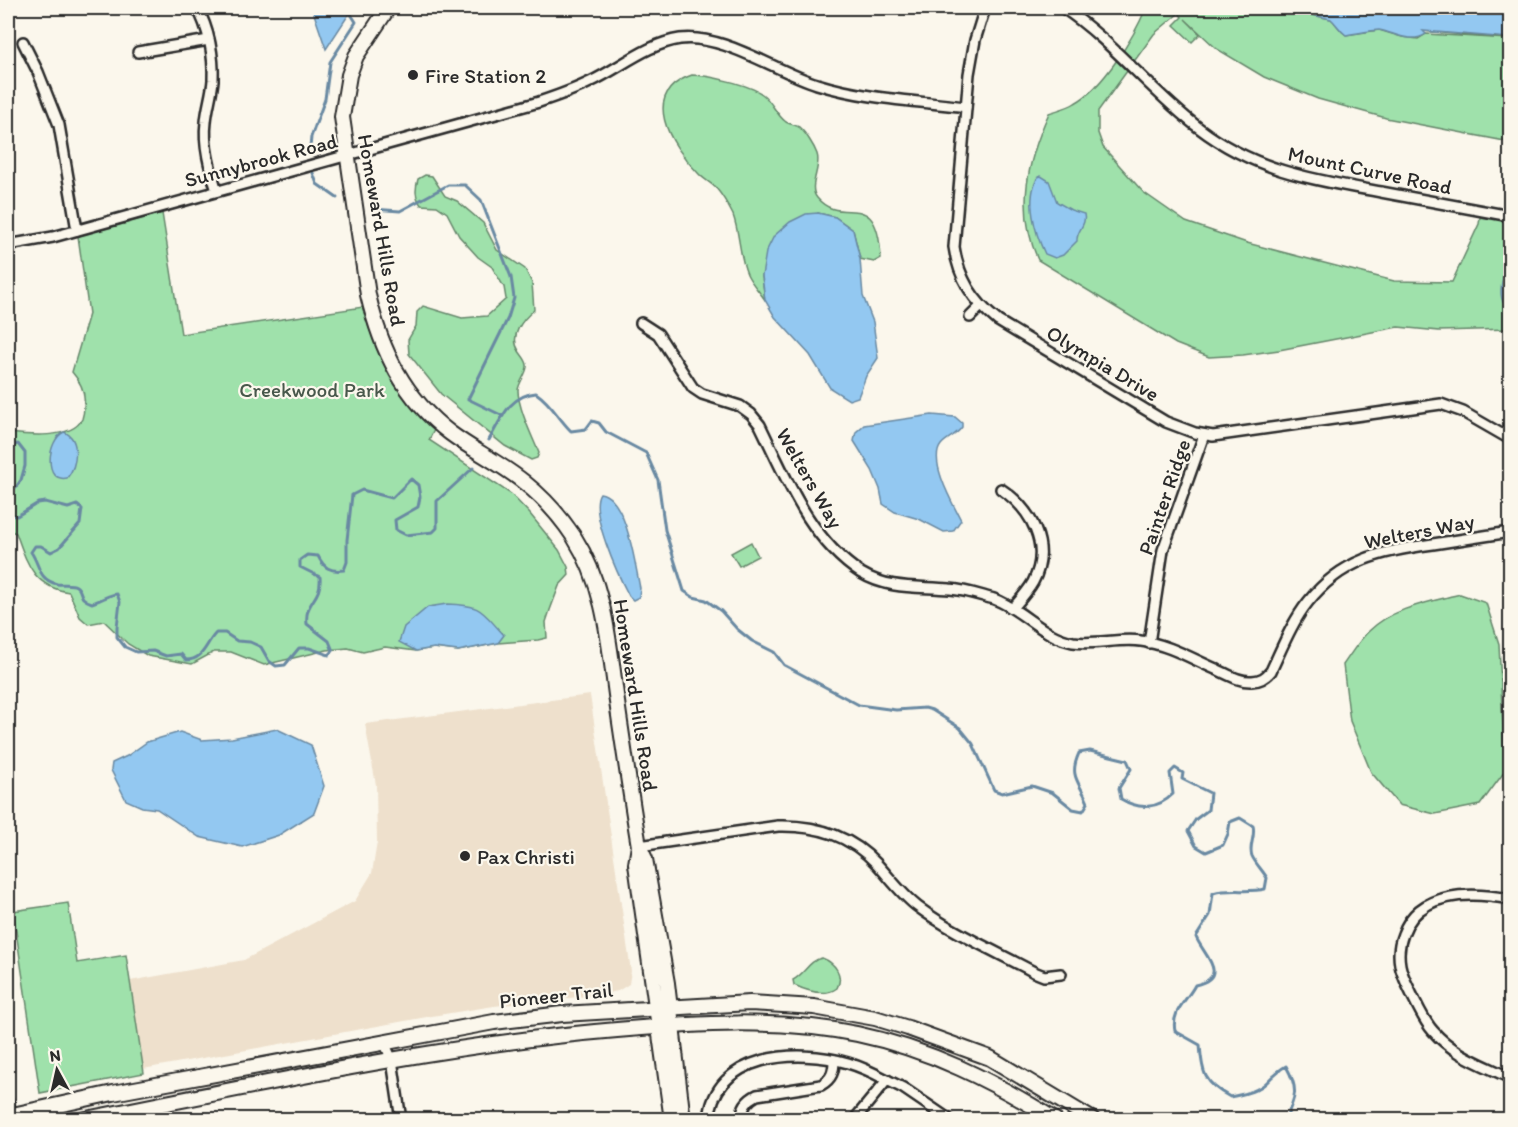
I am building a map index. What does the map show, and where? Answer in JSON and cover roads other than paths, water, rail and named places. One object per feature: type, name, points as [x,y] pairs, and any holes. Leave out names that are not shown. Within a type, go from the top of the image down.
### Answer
[{"type":"main road","name":"Homeward Hills Road","points":[[388,8],[356,56],[349,75],[342,117],[368,295],[383,348],[396,372],[429,415],[449,432],[525,483],[550,505],[573,536],[591,570],[606,624],[639,846],[645,859],[652,895],[672,1119]]},
{"type":"main road","name":"Pioneer Trail","points":[[9,1113],[494,1022],[562,1014],[750,1003],[814,1007],[875,1018],[928,1035],[990,1058],[1093,1119]]},
{"type":"main road","name":"Pioneer Trail","points":[[82,1119],[392,1060],[505,1041],[665,1027],[756,1023],[796,1025],[860,1035],[910,1048],[1002,1087],[1054,1119]]},
{"type":"main road","name":"Homeward Hills Road","points":[[665,1027],[683,1119]]},
{"type":"street","points":[[197,8],[202,16],[213,60],[206,143],[217,191]]},
{"type":"street","name":"Olympia Drive","points":[[984,8],[975,39],[966,107],[954,247],[963,282],[972,297],[998,321],[1166,422],[1204,435],[1213,436],[1441,404],[1463,412],[1510,439]]},
{"type":"street","name":"Mount Curve Road","points":[[1063,8],[1105,41],[1199,128],[1256,162],[1310,179],[1510,216]]},
{"type":"street","name":"Sunnybrook Road","points":[[8,245],[53,237],[566,93],[591,82],[648,50],[681,39],[715,42],[818,84],[869,96],[966,107]]},
{"type":"street","points":[[138,52],[209,40]]},
{"type":"street","points":[[23,42],[38,72],[59,125],[77,230]]},
{"type":"street","points":[[970,317],[981,306]]},
{"type":"street","name":"Welters Way","points":[[642,323],[658,333],[693,388],[702,394],[740,406],[751,414],[760,425],[817,532],[846,562],[882,583],[974,593],[1013,608],[1049,633],[1068,640],[1087,643],[1142,641],[1185,656],[1241,680],[1259,680],[1271,671],[1306,604],[1320,587],[1355,562],[1396,549],[1510,532]]},
{"type":"street","name":"Painter Ridge","points":[[1149,643],[1162,550],[1204,435]]},
{"type":"street","points":[[1001,489],[1021,504],[1029,515],[1040,540],[1038,568],[1033,581],[1013,608]]},
{"type":"street","points":[[639,846],[778,826],[821,829],[840,836],[859,847],[916,905],[934,918],[1034,972],[1044,976],[1061,974]]},
{"type":"street","points":[[1510,899],[1491,896],[1438,899],[1411,913],[1398,954],[1403,975],[1431,1029],[1459,1054],[1510,1078]]},
{"type":"street","points":[[384,1042],[392,1060],[401,1119]]},
{"type":"street","points":[[709,1119],[713,1099],[730,1076],[742,1067],[756,1062],[790,1057],[834,1060],[867,1069],[903,1088],[950,1119]]},
{"type":"street","points":[[742,1119],[745,1106],[751,1098],[757,1095],[827,1081],[832,1076],[834,1060]]},
{"type":"street","points":[[854,1119],[887,1080]]},
{"type":"water","points":[[312,8],[353,8],[326,49]]},
{"type":"water","points":[[1280,8],[1510,8],[1510,38],[1423,31],[1426,34],[1409,38],[1379,30],[1346,35],[1331,19]]},
{"type":"water","points":[[1041,176],[1049,181],[1057,202],[1084,214],[1085,218],[1077,241],[1063,255],[1055,258],[1045,254],[1033,216],[1032,195],[1038,177]]},
{"type":"water","points":[[818,213],[835,217],[853,230],[860,259],[863,296],[873,322],[878,358],[866,376],[858,397],[849,400],[830,388],[810,355],[775,317],[765,300],[762,276],[766,252],[774,236],[790,222],[806,214]]},
{"type":"water","points":[[1510,256],[1510,304],[1503,302],[1501,291]]},
{"type":"water","points":[[932,415],[955,417],[962,423],[960,430],[941,445],[938,452],[943,482],[961,520],[953,531],[944,532],[919,519],[895,512],[883,504],[872,470],[854,441],[856,432],[864,425]]},
{"type":"water","points":[[64,432],[73,440],[76,453],[73,467],[67,478],[59,478],[51,468],[50,460],[54,443]]},
{"type":"water","points":[[600,493],[609,497],[617,506],[628,533],[640,588],[639,597],[633,600],[619,574],[601,528],[597,502]]},
{"type":"water","points":[[447,604],[468,606],[481,611],[504,635],[498,643],[458,651],[434,648],[416,651],[399,642],[404,627],[428,607]]},
{"type":"water","points":[[277,729],[311,745],[324,786],[314,813],[279,835],[242,847],[199,837],[157,809],[142,807],[126,800],[111,770],[112,763],[147,742],[180,732],[202,740],[232,738]]},
{"type":"waterway","points":[[310,148],[311,137],[325,99],[330,62],[356,22],[347,8]]},
{"type":"waterway","points":[[313,173],[317,184],[337,198]]},
{"type":"waterway","points":[[373,209],[400,211],[448,185],[465,185],[481,200],[511,277],[514,298],[508,318],[468,399],[503,416]]},
{"type":"waterway","points":[[489,440],[507,409],[519,398],[536,393],[546,401],[571,431],[586,429],[592,421],[599,423],[606,432],[646,453],[658,480],[665,530],[684,591],[693,597],[706,600],[721,611],[737,629],[752,641],[774,652],[784,665],[859,705],[896,710],[925,708],[932,710],[960,728],[973,744],[994,790],[1002,793],[1032,786],[1053,793],[1073,809],[1083,811],[1088,803],[1076,779],[1075,768],[1079,753],[1090,751],[1127,760],[1131,769],[1119,788],[1121,799],[1128,803],[1148,806],[1167,799],[1173,794],[1170,773],[1175,768],[1183,773],[1182,779],[1210,793],[1208,810],[1196,819],[1188,831],[1196,846],[1206,852],[1223,845],[1230,822],[1240,818],[1253,826],[1251,852],[1253,859],[1267,878],[1265,889],[1213,893],[1210,915],[1196,937],[1212,964],[1212,976],[1195,985],[1177,1012],[1174,1024],[1175,1031],[1200,1045],[1206,1076],[1215,1087],[1230,1097],[1259,1088],[1286,1066],[1293,1081],[1295,1093],[1285,1120]]},
{"type":"waterway","points":[[8,449],[18,444],[25,453],[25,466],[21,480],[16,487],[8,489]]},
{"type":"waterway","points":[[8,515],[17,516],[38,503],[45,502],[68,508],[77,505],[82,509],[80,524],[59,548],[51,552],[41,546],[35,546],[31,552],[46,579],[57,584],[76,586],[83,598],[92,603],[117,594],[120,602],[117,637],[125,647],[136,652],[153,651],[166,656],[181,654],[186,660],[201,654],[216,633],[225,633],[237,641],[250,642],[261,647],[269,661],[276,666],[285,665],[299,648],[309,648],[329,655],[333,651],[329,641],[307,624],[308,610],[318,591],[320,577],[300,567],[300,560],[307,555],[318,556],[328,568],[344,570],[347,562],[352,495],[362,490],[392,498],[411,479],[418,485],[420,497],[418,507],[395,520],[396,530],[406,535],[433,532],[437,528],[437,501],[473,468]]},
{"type":"place","name":"Fire Station 2","points":[[413,75]]},
{"type":"place","name":"Pax Christi","points":[[465,856]]},
{"type":"park label","name":"Creekwood Park","points":[[312,389]]}]
